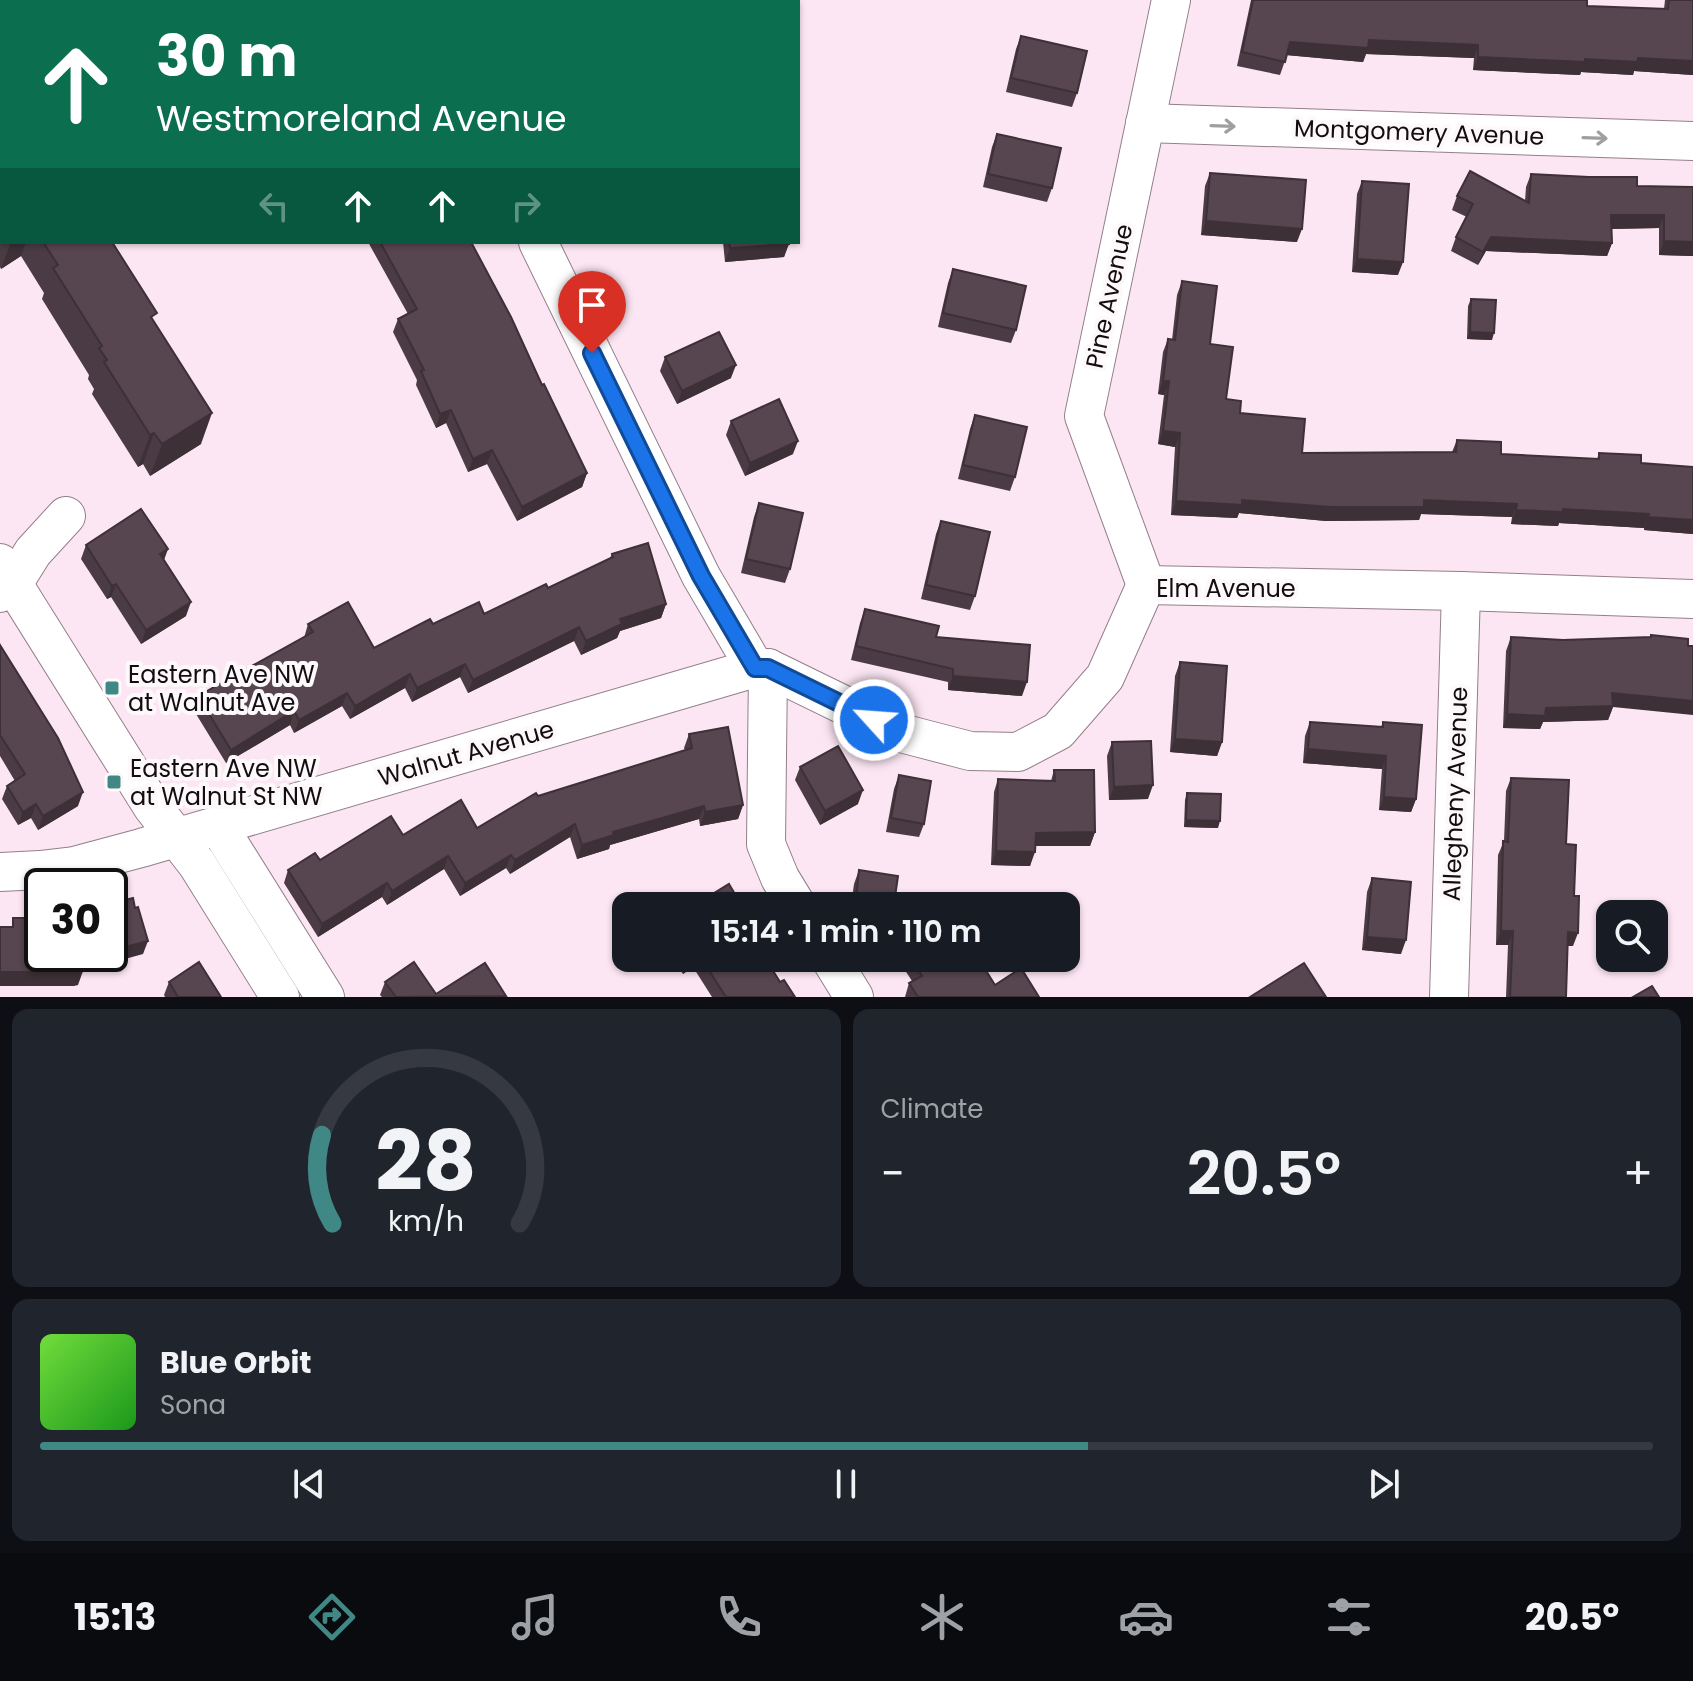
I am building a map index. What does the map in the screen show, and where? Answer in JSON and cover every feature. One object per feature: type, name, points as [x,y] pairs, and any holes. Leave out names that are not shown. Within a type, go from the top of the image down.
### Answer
[{"type":"street","name":"Pine Avenue","points":[[1146,585],[1084,416],[1171,0]]},
{"type":"street","name":"Montgomery Avenue","points":[[1145,123],[1693,141]]},
{"type":"street","points":[[539,244],[701,576],[761,668],[766,844],[788,892]]},
{"type":"street","points":[[66,516],[4,580],[152,806],[197,864],[280,997]]},
{"type":"street","name":"Elm Avenue","points":[[761,668],[901,733],[970,751],[1018,752],[1058,731],[1105,677],[1146,585],[1693,599]]},
{"type":"street","name":"Allegheny Avenue","points":[[1449,997],[1461,591]]},
{"type":"street","name":"Walnut Avenue","points":[[0,872],[74,866],[761,668]]},
{"type":"street","points":[[218,826],[325,997]]},
{"type":"street","points":[[839,972],[854,997]]},
{"type":"building","points":[[1253,0],[1587,0],[1587,6],[1668,9],[1669,0],[1693,0],[1693,61],[1638,58],[1637,62],[1585,59],[1585,62],[1478,57],[1478,45],[1369,40],[1368,48],[1290,42],[1285,62],[1242,52]]},
{"type":"building","points":[[1021,36],[1087,51],[1077,93],[1011,78]]},
{"type":"building","points":[[997,134],[1061,148],[1052,188],[988,174]]},
{"type":"building","points":[[1470,171],[1529,203],[1531,174],[1637,177],[1637,186],[1693,187],[1693,242],[1664,241],[1664,215],[1611,215],[1612,243],[1491,237],[1483,252],[1456,237],[1473,204],[1457,196]]},
{"type":"building","points":[[1210,173],[1306,180],[1302,229],[1206,221]]},
{"type":"building","points":[[1362,181],[1409,184],[1403,262],[1357,259]]},
{"type":"building","points":[[44,244],[113,244],[157,313],[151,317],[212,413],[162,444],[154,433],[150,435],[104,362],[107,360],[99,348],[102,346],[53,268],[58,265]]},
{"type":"building","points":[[381,244],[472,244],[587,473],[522,507],[492,450],[473,459],[451,410],[440,414],[421,371],[424,370],[398,319],[417,309]]},
{"type":"building","points":[[729,244],[789,244],[730,248]]},
{"type":"building","points":[[953,269],[1026,286],[1016,330],[943,313]]},
{"type":"building","points":[[1182,281],[1217,286],[1210,344],[1233,347],[1226,399],[1241,401],[1240,413],[1305,419],[1302,453],[1456,452],[1457,440],[1501,442],[1501,454],[1599,459],[1599,453],[1641,455],[1641,463],[1693,467],[1693,520],[1563,509],[1563,512],[1516,510],[1517,504],[1424,500],[1424,507],[1331,507],[1242,500],[1242,505],[1176,501],[1180,433],[1163,431],[1169,381],[1163,381],[1168,339],[1175,340]]},
{"type":"building","points":[[1471,299],[1496,300],[1494,333],[1470,332]]},
{"type":"building","points":[[719,332],[736,365],[682,391],[665,357]]},
{"type":"building","points":[[779,399],[798,441],[750,463],[731,421]]},
{"type":"building","points":[[975,415],[1027,427],[1015,477],[963,465]]},
{"type":"building","points":[[759,503],[803,513],[790,569],[746,559]]},
{"type":"building","points":[[141,509],[168,549],[160,554],[191,602],[146,630],[116,584],[112,586],[86,545]]},
{"type":"building","points":[[941,521],[990,532],[975,596],[926,585]]},
{"type":"building","points":[[648,543],[666,604],[620,619],[622,624],[586,641],[579,627],[473,680],[465,664],[417,688],[410,674],[355,706],[347,693],[299,720],[294,711],[231,750],[198,696],[313,632],[308,624],[348,602],[374,648],[430,619],[433,624],[479,602],[484,614],[546,584],[548,588],[613,557],[612,554]]},
{"type":"building","points":[[865,609],[939,626],[936,637],[1030,645],[1027,682],[953,676],[953,669],[856,646]]},
{"type":"building","points":[[1651,635],[1688,639],[1688,646],[1693,646],[1693,701],[1612,693],[1613,706],[1546,708],[1545,716],[1507,714],[1511,637],[1563,640]]},
{"type":"building","points":[[0,645],[58,738],[83,792],[43,816],[36,804],[23,812],[7,786],[25,774],[0,735]]},
{"type":"building","points":[[1180,662],[1227,666],[1222,742],[1175,739]]},
{"type":"building","points":[[1310,722],[1383,727],[1383,722],[1422,725],[1416,799],[1384,797],[1386,756],[1308,749]]},
{"type":"building","points":[[728,727],[743,805],[705,812],[704,806],[613,832],[614,835],[582,845],[575,824],[515,860],[511,855],[465,883],[448,856],[392,891],[387,883],[322,924],[288,870],[315,853],[320,860],[391,816],[403,835],[461,800],[477,828],[536,793],[538,796],[692,748],[689,734]]},
{"type":"building","points":[[1151,741],[1153,785],[1114,787],[1112,742]]},
{"type":"building","points":[[838,746],[863,790],[825,811],[800,767]]},
{"type":"building","points":[[1054,770],[1094,770],[1095,832],[1036,833],[1035,852],[996,851],[998,779],[1055,781]]},
{"type":"building","points":[[899,775],[931,781],[924,824],[891,818]]},
{"type":"building","points":[[1511,778],[1569,780],[1566,844],[1576,845],[1574,896],[1579,896],[1578,933],[1568,932],[1566,997],[1510,997],[1513,931],[1501,931],[1503,841],[1508,842]]},
{"type":"building","points":[[1187,793],[1221,794],[1220,821],[1186,820]]},
{"type":"building","points":[[859,870],[898,876],[896,892],[857,892]]},
{"type":"building","points":[[1372,878],[1411,882],[1406,940],[1367,937]]},
{"type":"building","points":[[729,884],[734,892],[716,892]]},
{"type":"building","points":[[133,898],[135,908],[138,907],[148,941],[128,946],[128,899]]},
{"type":"building","points":[[13,918],[24,918],[24,972],[0,972],[0,927],[13,927]]},
{"type":"building","points":[[199,962],[221,997],[178,997],[169,982]]},
{"type":"building","points":[[414,962],[436,994],[485,963],[506,996],[396,997],[385,982]]},
{"type":"building","points":[[1304,963],[1326,997],[1250,997]]},
{"type":"building","points":[[710,972],[774,972],[780,982],[784,980],[795,997],[726,997]]},
{"type":"building","points":[[919,972],[987,972],[995,985],[1015,972],[1023,972],[1039,997],[918,997],[909,983],[922,976]]},
{"type":"building","points":[[1652,986],[1659,997],[1633,997]]},
{"type":"place","name":"Eastern Ave NW at Walnut Ave","points":[[112,688]]},
{"type":"place","name":"Eastern Ave NW at Walnut St NW","points":[[114,782]]},
{"type":"route","points":[[592,353],[701,576],[755,668],[768,668],[874,720]]}]
